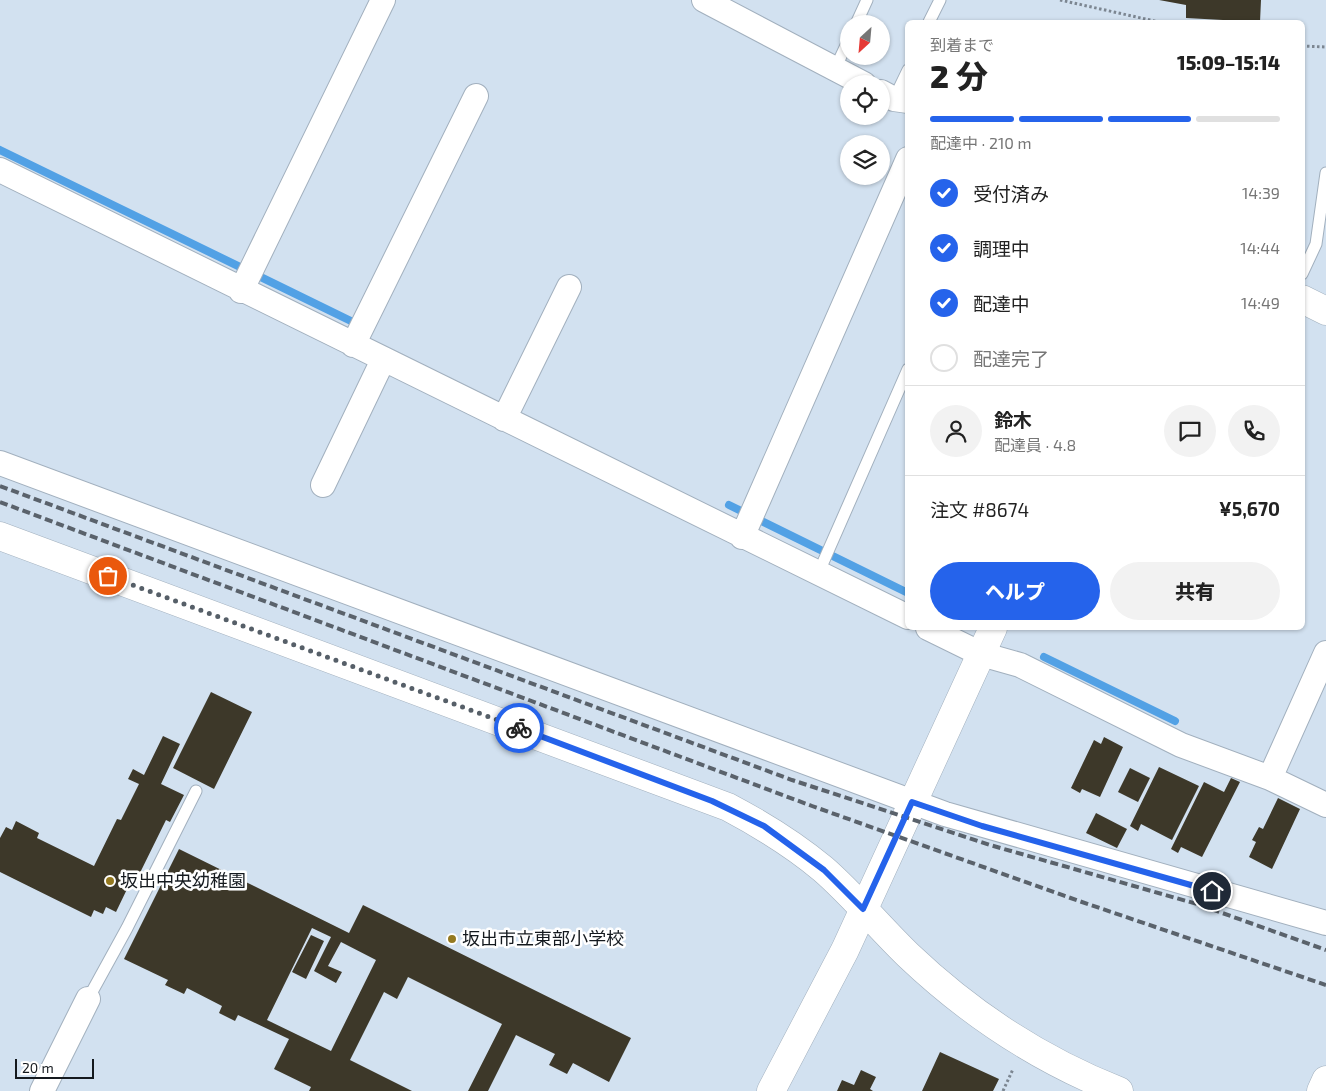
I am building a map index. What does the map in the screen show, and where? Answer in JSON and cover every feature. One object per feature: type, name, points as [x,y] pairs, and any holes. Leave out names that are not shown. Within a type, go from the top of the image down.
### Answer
[{"type":"street","points":[[242,289],[383,0]]},
{"type":"street","points":[[704,0],[847,75]]},
{"type":"street","points":[[359,332],[476,96]]},
{"type":"street","points":[[748,525],[905,166]]},
{"type":"street","points":[[0,170],[242,289],[359,332],[383,360],[504,419],[748,525],[905,616]]},
{"type":"street","points":[[504,419],[569,287]]},
{"type":"street","points":[[1305,300],[1326,311]]},
{"type":"street","points":[[323,485],[383,360]]},
{"type":"street","points":[[0,463],[912,802],[982,826],[1326,923]]},
{"type":"street","points":[[0,536],[728,807],[764,826],[824,870],[908,955],[969,1008],[1016,1040],[1095,1082],[1119,1091]]},
{"type":"street","points":[[932,630],[981,654],[1020,665],[1181,745],[1270,778],[1326,805]]},
{"type":"street","points":[[771,1091],[845,950],[991,630]]},
{"type":"street","points":[[1270,778],[1326,653]]},
{"type":"street","points":[[42,1091],[88,998]]},
{"type":"street","points":[[1321,1091],[1326,1080]]},
{"type":"lane","points":[[860,15],[867,0]]},
{"type":"lane","points":[[930,20],[940,0]]},
{"type":"lane","points":[[835,69],[840,58]]},
{"type":"lane","points":[[894,97],[905,76]]},
{"type":"lane","points":[[1305,268],[1316,244],[1326,173]]},
{"type":"lane","points":[[821,567],[905,376]]},
{"type":"lane","points":[[88,998],[127,928],[196,791]]},
{"type":"path","points":[[1060,0],[1150,20]]},
{"type":"path","points":[[1305,46],[1326,47]]},
{"type":"path","points":[[1003,1091],[1013,1069]]},
{"type":"building","points":[[1159,0],[1261,0],[1260,20],[1186,18],[1186,5]]},
{"type":"building","points":[[211,692],[252,712],[214,789],[173,768]]},
{"type":"building","points":[[163,736],[180,744],[161,784],[184,795],[170,822],[166,820],[133,887],[129,885],[116,912],[106,907],[103,914],[94,910],[91,917],[0,872],[0,838],[6,827],[12,830],[16,821],[39,833],[37,838],[94,866],[117,819],[121,820],[139,784],[128,779],[133,769],[144,775]]},
{"type":"building","points":[[1104,737],[1123,747],[1100,797],[1082,789],[1080,793],[1071,788],[1094,740],[1101,744]]},
{"type":"building","points":[[1159,767],[1199,786],[1172,840],[1141,824],[1138,831],[1130,826]]},
{"type":"building","points":[[1130,768],[1150,778],[1138,802],[1118,792]]},
{"type":"building","points":[[1231,778],[1240,782],[1202,857],[1181,847],[1178,853],[1171,849],[1204,782],[1224,792]]},
{"type":"building","points":[[1278,798],[1300,809],[1272,869],[1249,857],[1256,842],[1252,840],[1259,827],[1263,829]]},
{"type":"building","points":[[1096,813],[1127,829],[1117,848],[1086,833]]},
{"type":"building","points":[[179,849],[349,933],[363,905],[631,1038],[609,1082],[573,1063],[567,1074],[549,1065],[555,1054],[516,1035],[488,1091],[468,1091],[502,1024],[408,977],[397,999],[384,992],[350,1060],[412,1091],[309,1091],[311,1087],[274,1069],[289,1039],[238,1015],[235,1021],[219,1013],[222,1006],[187,988],[184,994],[165,985],[168,980],[124,959]],"holes":[[[312,928],[331,937],[314,971],[336,983],[342,972],[328,966],[341,942],[376,960],[331,1051],[267,1020]]]},
{"type":"building","points":[[311,935],[324,941],[306,979],[292,972]]},
{"type":"building","points":[[940,1052],[999,1079],[993,1091],[922,1091]]},
{"type":"building","points":[[861,1070],[876,1077],[870,1089],[873,1091],[837,1091],[842,1080],[854,1085]]},
{"type":"waterway","points":[[0,150],[355,323]]},
{"type":"waterway","points":[[729,505],[905,592]]},
{"type":"waterway","points":[[1044,657],[1175,721]]},
{"type":"railway","points":[[0,486],[792,780],[990,845],[1197,904],[1326,950]]},
{"type":"railway","points":[[0,502],[812,806],[1079,901],[1326,985]]},
{"type":"way so far","points":[[108,576],[519,728]]},
{"type":"place","name":"坂出中央幼稚園","points":[[110,881]]},
{"type":"place","name":"坂出市立東部小学校","points":[[452,939]]},
{"type":"route","points":[[519,728],[728,807],[764,826],[795,847],[824,870],[863,909],[912,802],[982,826],[1212,891]]}]
